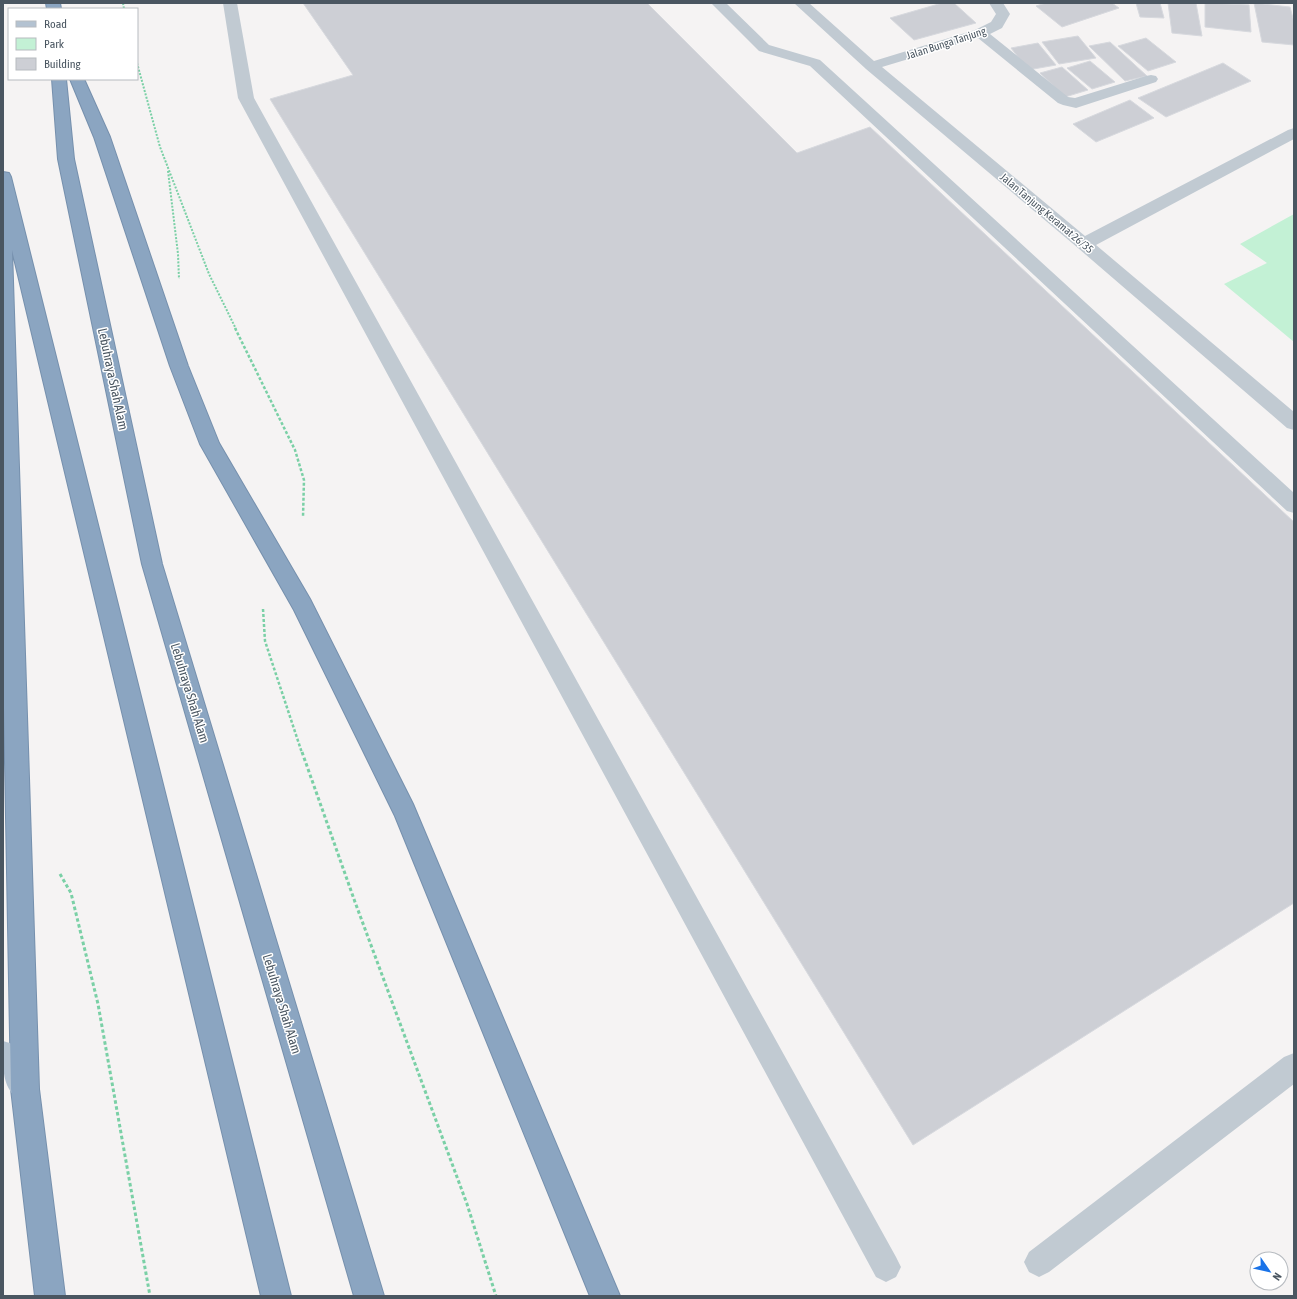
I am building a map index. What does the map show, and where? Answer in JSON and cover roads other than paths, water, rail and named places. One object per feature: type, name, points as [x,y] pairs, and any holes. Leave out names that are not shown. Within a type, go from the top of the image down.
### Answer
[{"type":"highway","name":"Lebuhraya Shah Alam","points":[[59,80],[66,159],[152,564],[369,1296]]},
{"type":"highway","points":[[78,80],[102,137],[179,366],[210,444],[302,605],[405,812],[605,1296]]},
{"type":"highway","points":[[3,177],[276,1296]]},
{"type":"highway","points":[[3,198],[25,1089],[50,1296]]},
{"type":"main road","points":[[3,1054],[25,1089]]},
{"type":"street","points":[[230,3],[246,98],[886,1267]]},
{"type":"street","points":[[718,3],[764,48],[815,63],[1294,505]]},
{"type":"street","name":"Jalan Tanjung Keramat 26/35","points":[[800,3],[871,66],[1084,244],[1294,423]]},
{"type":"street","name":"Jalan Bunga Tanjung","points":[[871,66],[980,33],[997,25],[1003,14],[996,3]]},
{"type":"street","points":[[980,33],[1063,100],[1076,103],[1151,79]]},
{"type":"street","points":[[1084,244],[1294,133]]},
{"type":"street","points":[[1039,1262],[1294,1067]]}]
